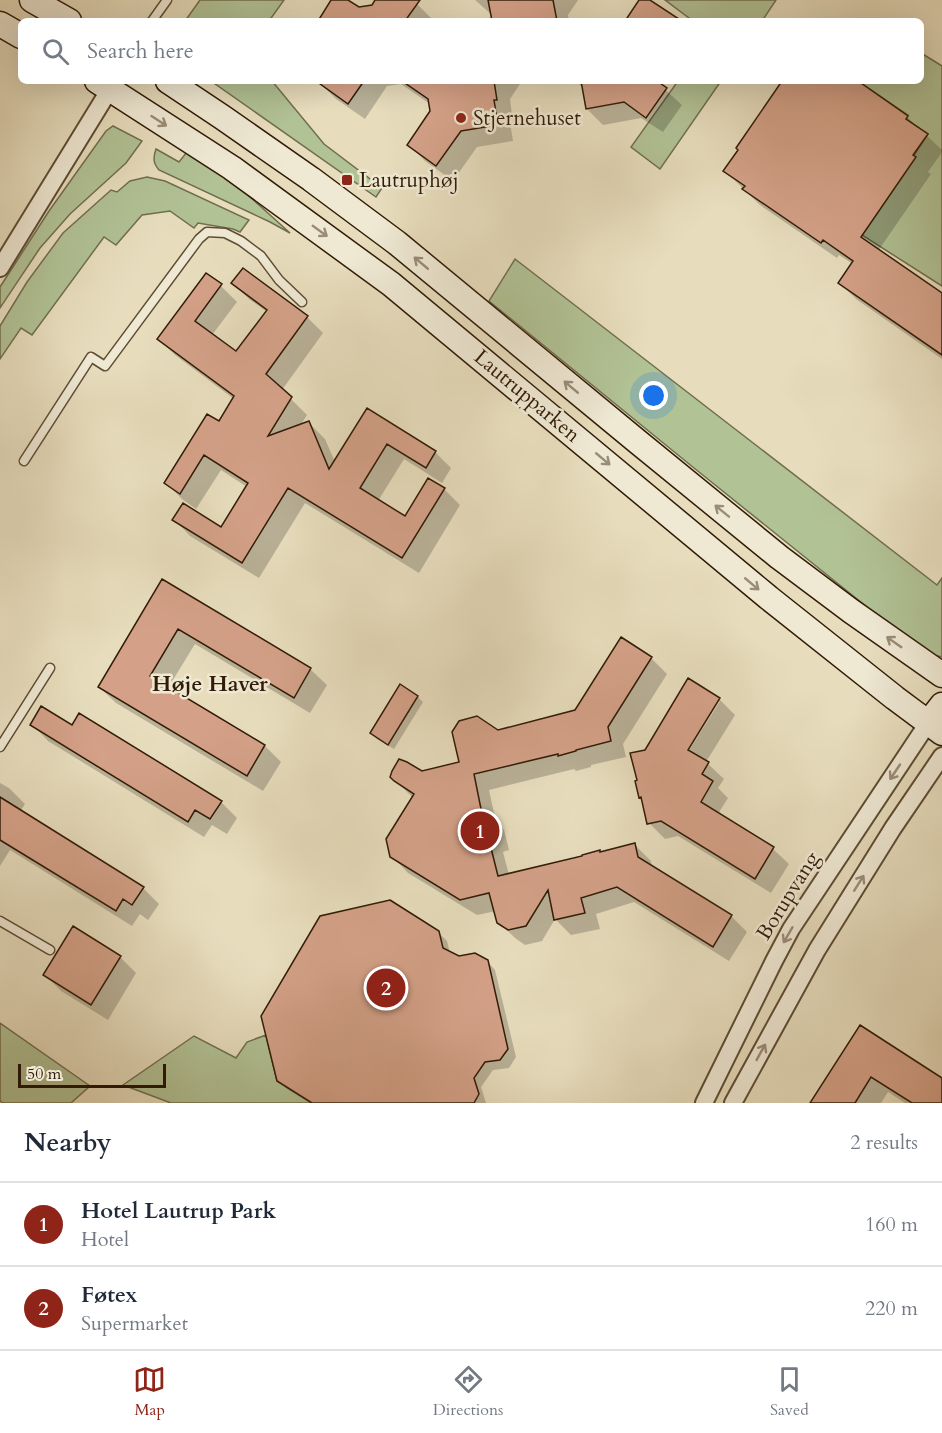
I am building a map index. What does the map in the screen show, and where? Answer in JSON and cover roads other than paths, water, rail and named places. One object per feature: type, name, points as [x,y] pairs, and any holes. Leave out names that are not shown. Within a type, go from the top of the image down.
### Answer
[{"type":"street","points":[[32,0],[64,18]]},
{"type":"street","points":[[0,24],[18,34]]},
{"type":"street","points":[[0,268],[107,84]]},
{"type":"street","name":"Lautrupparken","points":[[107,84],[232,168],[391,284],[769,598],[937,720]]},
{"type":"street","name":"Lautrupparken","points":[[172,84],[311,179],[397,243],[779,556],[851,611],[942,675]]},
{"type":"street","name":"Borupvang","points":[[704,1103],[791,929],[937,720]]},
{"type":"street","points":[[733,1103],[817,950],[893,828],[942,756]]},
{"type":"lane","points":[[154,18],[167,0]]},
{"type":"lane","points":[[24,461],[91,357],[105,366],[199,239],[207,232],[225,233],[241,240],[261,256],[279,280],[302,302]]},
{"type":"lane","points":[[0,747],[51,668]]},
{"type":"lane","points":[[0,921],[50,950]]},
{"type":"place","name":"Stjernehuset","points":[[461,118]]},
{"type":"place","name":"Lautruphøj","points":[[347,180]]},
{"type":"place","name":"Hotel Lautrup Park","points":[[480,831]]},
{"type":"place","name":"Føtex","points":[[386,988]]},
{"type":"district","name":"Høje Haver","points":[[210,684]]}]
